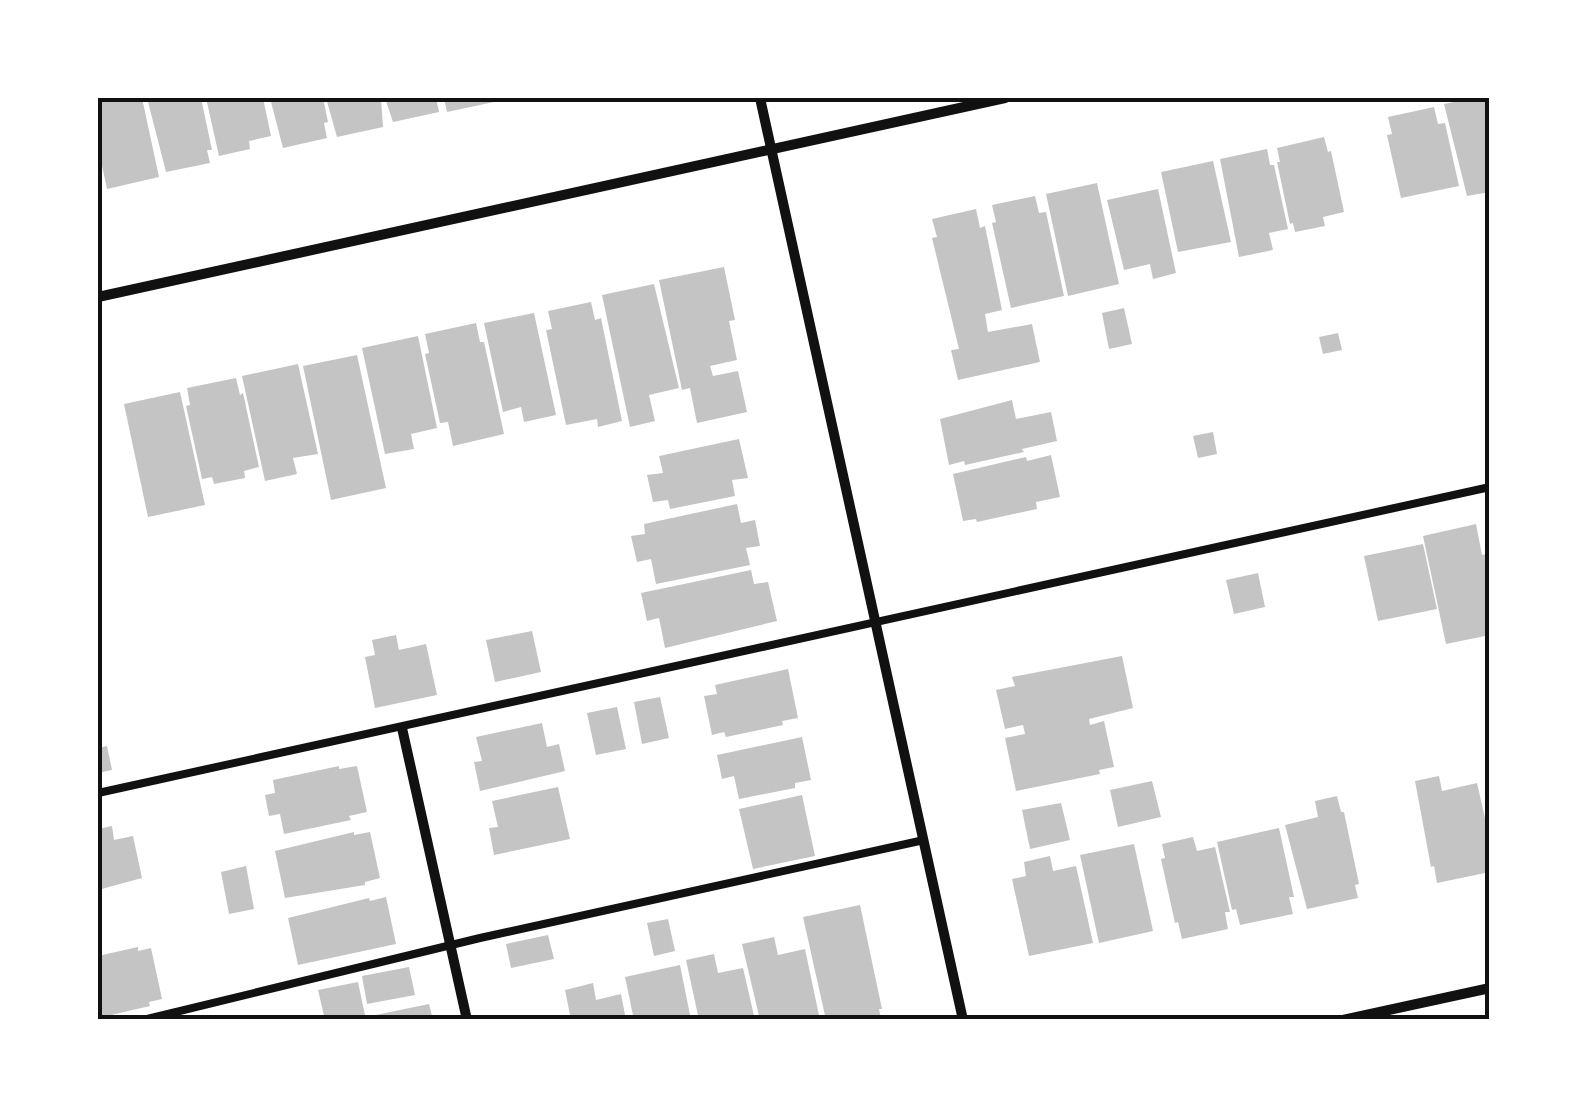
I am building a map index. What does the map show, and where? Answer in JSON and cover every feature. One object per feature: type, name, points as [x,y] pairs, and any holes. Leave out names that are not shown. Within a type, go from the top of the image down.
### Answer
[{"type":"street","points":[[760,98],[963,1020]]},
{"type":"street","points":[[98,297],[1005,98]]},
{"type":"street","points":[[402,728],[467,1020]]},
{"type":"street","points":[[1343,1020],[1490,988]]},
{"type":"lane","points":[[98,793],[1490,487]]},
{"type":"lane","points":[[143,1020],[450,945],[924,840]]},
{"type":"building","points":[[108,98],[142,98],[159,177],[107,189],[98,147],[98,102]]},
{"type":"building","points":[[147,98],[201,98],[212,150],[207,150],[210,163],[166,172]]},
{"type":"building","points":[[206,98],[263,98],[271,136],[249,141],[250,149],[219,156]]},
{"type":"building","points":[[270,98],[323,98],[327,138],[283,148]]},
{"type":"building","points":[[326,98],[381,98],[383,127],[337,137]]},
{"type":"building","points":[[385,98],[436,98],[439,112],[393,122]]},
{"type":"building","points":[[444,98],[498,98],[499,101],[447,112]]},
{"type":"building","points":[[1490,98],[1490,192],[1467,196],[1444,104]]},
{"type":"building","points":[[1434,107],[1438,124],[1445,123],[1459,186],[1401,198],[1387,135],[1392,134],[1388,117]]},
{"type":"building","points":[[1324,137],[1328,152],[1331,151],[1344,212],[1323,217],[1325,226],[1295,232],[1293,223],[1290,224],[1277,148]]},
{"type":"building","points":[[1267,149],[1288,229],[1269,233],[1273,250],[1239,257],[1220,159]]},
{"type":"building","points":[[1213,161],[1231,242],[1178,252],[1161,172]]},
{"type":"building","points":[[1097,183],[1119,284],[1068,296],[1046,194]]},
{"type":"building","points":[[1158,189],[1176,273],[1153,279],[1150,264],[1124,270],[1107,200]]},
{"type":"building","points":[[1035,196],[1039,213],[1046,212],[1064,296],[1011,308],[992,223],[996,222],[992,205]]},
{"type":"building","points":[[976,209],[980,228],[985,226],[1002,310],[985,314],[988,332],[1032,324],[1040,362],[958,380],[951,350],[959,349],[932,238],[937,237],[932,219]]},
{"type":"building","points":[[724,267],[735,320],[729,321],[737,360],[710,366],[713,376],[738,371],[747,412],[697,423],[690,388],[682,390],[659,280]]},
{"type":"building","points":[[654,284],[679,388],[649,395],[655,421],[630,427],[602,295]]},
{"type":"building","points":[[591,302],[595,320],[601,318],[622,421],[598,427],[597,419],[566,425],[546,330],[552,329],[548,311]]},
{"type":"building","points":[[1124,308],[1132,344],[1109,349],[1102,313]]},
{"type":"building","points":[[534,313],[556,415],[524,422],[521,407],[503,412],[484,323]]},
{"type":"building","points":[[476,323],[480,342],[484,342],[504,434],[453,446],[448,422],[440,423],[425,354],[429,353],[425,334]]},
{"type":"building","points":[[1338,333],[1342,350],[1323,354],[1319,337]]},
{"type":"building","points":[[418,336],[437,428],[411,434],[414,449],[385,454],[362,348]]},
{"type":"building","points":[[357,355],[386,488],[331,500],[303,366]]},
{"type":"building","points":[[298,364],[318,454],[293,458],[297,474],[265,481],[242,376]]},
{"type":"building","points":[[236,378],[240,395],[243,393],[259,467],[244,471],[245,478],[214,484],[212,477],[202,479],[186,406],[190,405],[187,388]]},
{"type":"building","points":[[180,392],[205,505],[148,517],[124,404]]},
{"type":"building","points":[[1012,400],[1016,419],[1051,412],[1057,441],[1022,449],[1024,452],[949,465],[940,419]]},
{"type":"building","points":[[1213,432],[1217,454],[1198,458],[1193,436]]},
{"type":"building","points":[[739,439],[748,478],[732,480],[735,496],[670,509],[668,500],[653,502],[647,475],[663,473],[659,456]]},
{"type":"building","points":[[1051,455],[1060,497],[1036,502],[1037,509],[977,522],[963,521],[953,474]]},
{"type":"building","points":[[737,504],[741,523],[755,520],[760,546],[746,548],[750,565],[656,584],[651,559],[637,562],[631,536],[645,534],[644,524]]},
{"type":"building","points":[[1476,524],[1482,555],[1490,553],[1490,572],[1486,572],[1490,635],[1446,644],[1423,536]]},
{"type":"building","points":[[1423,544],[1437,609],[1378,621],[1364,556]]},
{"type":"building","points":[[751,570],[754,584],[768,582],[777,621],[665,648],[659,618],[647,621],[641,593]]},
{"type":"building","points":[[1258,573],[1265,607],[1234,614],[1226,580]]},
{"type":"building","points":[[532,631],[541,672],[495,682],[486,640]]},
{"type":"building","points":[[396,635],[399,650],[426,644],[437,695],[375,708],[365,657],[375,655],[372,640]]},
{"type":"building","points":[[1122,656],[1133,708],[1089,719],[1090,725],[1104,721],[1114,767],[1099,770],[1100,774],[1016,791],[1005,738],[1025,734],[1023,725],[1005,729],[996,690],[1015,686],[1012,677]]},
{"type":"building","points":[[788,669],[798,718],[726,737],[724,732],[712,735],[704,696],[717,694],[715,685]]},
{"type":"building","points":[[660,697],[669,738],[642,744],[634,702]]},
{"type":"building","points":[[617,707],[626,749],[596,755],[587,713]]},
{"type":"building","points":[[542,723],[547,747],[559,744],[565,771],[480,791],[474,762],[482,761],[476,737]]},
{"type":"building","points":[[802,737],[811,780],[795,783],[795,788],[739,799],[734,776],[722,779],[717,755]]},
{"type":"building","points":[[107,746],[112,770],[98,773],[98,748]]},
{"type":"building","points":[[357,766],[367,812],[349,816],[351,820],[284,834],[280,814],[269,816],[265,795],[275,793],[273,780]]},
{"type":"building","points":[[1439,776],[1442,791],[1477,783],[1490,840],[1490,872],[1437,883],[1415,781]]},
{"type":"building","points":[[1152,781],[1161,817],[1118,827],[1110,790]]},
{"type":"building","points":[[558,787],[570,839],[494,855],[489,828],[498,827],[492,801]]},
{"type":"building","points":[[802,795],[815,856],[753,869],[739,809]]},
{"type":"building","points":[[1337,796],[1359,884],[1355,885],[1358,898],[1307,909],[1285,825],[1318,817],[1315,801]]},
{"type":"building","points":[[1061,803],[1070,840],[1030,849],[1022,810]]},
{"type":"building","points":[[112,826],[114,840],[133,836],[142,878],[98,890],[98,829]]},
{"type":"building","points":[[1279,828],[1294,897],[1289,897],[1293,914],[1240,925],[1236,909],[1232,910],[1217,842]]},
{"type":"building","points":[[354,832],[370,832],[380,878],[365,885],[285,898],[275,851]]},
{"type":"building","points":[[1193,837],[1197,851],[1215,847],[1230,912],[1225,912],[1228,929],[1182,939],[1161,859],[1165,858],[1162,844]]},
{"type":"building","points":[[1134,844],[1153,931],[1099,943],[1080,855]]},
{"type":"building","points":[[1050,856],[1053,871],[1076,866],[1093,943],[1029,956],[1012,879],[1026,876],[1024,862]]},
{"type":"building","points":[[246,866],[254,909],[229,914],[221,872]]},
{"type":"building","points":[[386,897],[396,944],[298,965],[288,918]]},
{"type":"building","points":[[860,905],[881,1019],[826,1020],[803,917]]},
{"type":"building","points":[[668,919],[675,951],[654,956],[647,923]]},
{"type":"building","points":[[548,935],[554,959],[511,968],[506,944]]},
{"type":"building","points":[[774,937],[778,955],[805,949],[820,1020],[760,1020],[742,944]]},
{"type":"building","points":[[138,947],[138,951],[151,948],[162,999],[149,1002],[150,1006],[98,1018],[98,956]]},
{"type":"building","points":[[714,954],[718,973],[743,968],[755,1020],[699,1020],[686,960]]},
{"type":"building","points":[[680,965],[691,1020],[634,1020],[625,977]]},
{"type":"building","points":[[409,967],[415,995],[367,1004],[362,976]]},
{"type":"building","points":[[358,982],[366,1020],[325,1020],[318,990]]},
{"type":"building","points":[[593,983],[596,1000],[621,994],[626,1020],[571,1020],[565,990]]},
{"type":"building","points":[[429,1004],[433,1020],[372,1020],[371,1016]]}]
